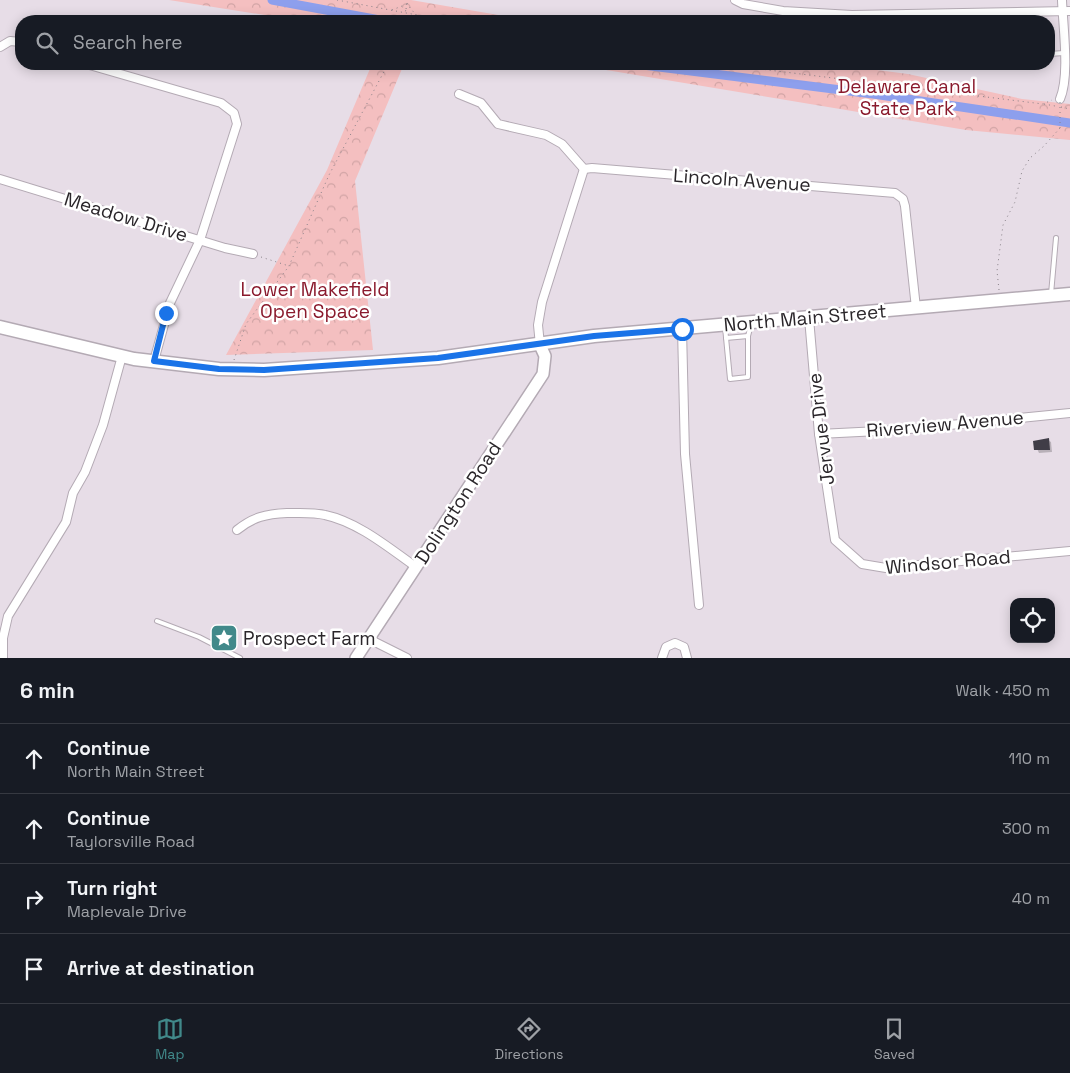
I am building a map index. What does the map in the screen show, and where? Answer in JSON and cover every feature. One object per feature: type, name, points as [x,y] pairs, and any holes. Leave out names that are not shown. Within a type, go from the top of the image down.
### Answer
[{"type":"main road","name":"North Main Street","points":[[0,327],[122,356],[230,370],[264,370],[480,354],[594,336],[682,329],[725,332],[751,323],[1070,294]]},
{"type":"street","points":[[735,0],[743,4],[783,11],[876,15],[1066,11]]},
{"type":"street","points":[[1060,99],[1065,88],[1066,11],[1062,0]]},
{"type":"street","points":[[0,47],[10,41],[15,41]]},
{"type":"street","points":[[107,70],[221,103],[234,113],[237,124],[200,240],[170,303],[154,361]]},
{"type":"street","points":[[459,94],[481,103],[498,124],[536,132],[562,144],[583,168],[542,302],[538,325],[540,345]]},
{"type":"street","name":"Lincoln Avenue","points":[[583,168],[718,180],[809,184],[887,191],[900,196],[905,206],[916,308]]},
{"type":"street","name":"Meadow Drive","points":[[0,179],[200,240],[253,254]]},
{"type":"street","name":"Jervue Drive","points":[[809,318],[819,434],[835,540]]},
{"type":"street","points":[[682,329],[685,454],[699,605]]},
{"type":"street","name":"Dolington Road","points":[[356,658],[543,374],[545,356],[540,345]]},
{"type":"street","points":[[3,658],[3,638],[8,616],[66,522],[73,493],[85,472],[97,441],[122,356]]},
{"type":"street","name":"Riverview Avenue","points":[[819,434],[899,430],[1070,413]]},
{"type":"street","points":[[237,530],[251,519],[265,514],[308,512],[323,514],[335,517],[371,536],[416,567]]},
{"type":"street","name":"Windsor Road","points":[[835,540],[862,564],[877,568],[1070,551]]},
{"type":"street","points":[[369,639],[407,658]]},
{"type":"street","points":[[662,658],[666,647],[675,644],[684,647],[688,658]]},
{"type":"lane","points":[[1055,54],[1064,54]]},
{"type":"lane","points":[[1051,296],[1056,238]]},
{"type":"lane","points":[[748,336],[725,332],[730,379],[748,377],[748,336],[751,331],[751,323]]},
{"type":"lane","points":[[157,621],[199,637],[240,658]]},
{"type":"path","points":[[337,0],[416,15]]},
{"type":"path","points":[[405,15],[408,0]]},
{"type":"path","points":[[391,10],[407,4]]},
{"type":"path","points":[[407,4],[416,15]]},
{"type":"path","points":[[230,370],[246,324],[289,266],[329,175],[385,70]]},
{"type":"path","points":[[768,70],[1043,104],[1060,99]]},
{"type":"path","points":[[1060,99],[1070,107]]},
{"type":"path","points":[[999,300],[997,271],[1003,225],[1015,202],[1022,170],[1030,158],[1060,128],[1060,99]]},
{"type":"path","points":[[253,254],[289,266]]},
{"type":"green space","points":[[169,0],[411,0],[498,15],[265,15]]},
{"type":"green space","name":"Lower Makefield Open Space","points":[[369,70],[401,70],[355,181],[373,350],[226,355],[327,170]]},
{"type":"green space","name":"Delaware Canal State Park","points":[[606,70],[877,70],[908,74],[1022,99],[1070,104],[1070,140],[966,130]]},
{"type":"building","points":[[1049,438],[1050,450],[1034,450],[1033,441]]},
{"type":"waterway","points":[[272,0],[353,15]]},
{"type":"waterway","points":[[683,70],[873,94],[1070,123]]},
{"type":"place","name":"Prospect Farm","points":[[224,638]]},
{"type":"route","points":[[166,313],[154,361],[230,370],[264,370],[438,358],[480,354],[594,336],[682,329]]}]
